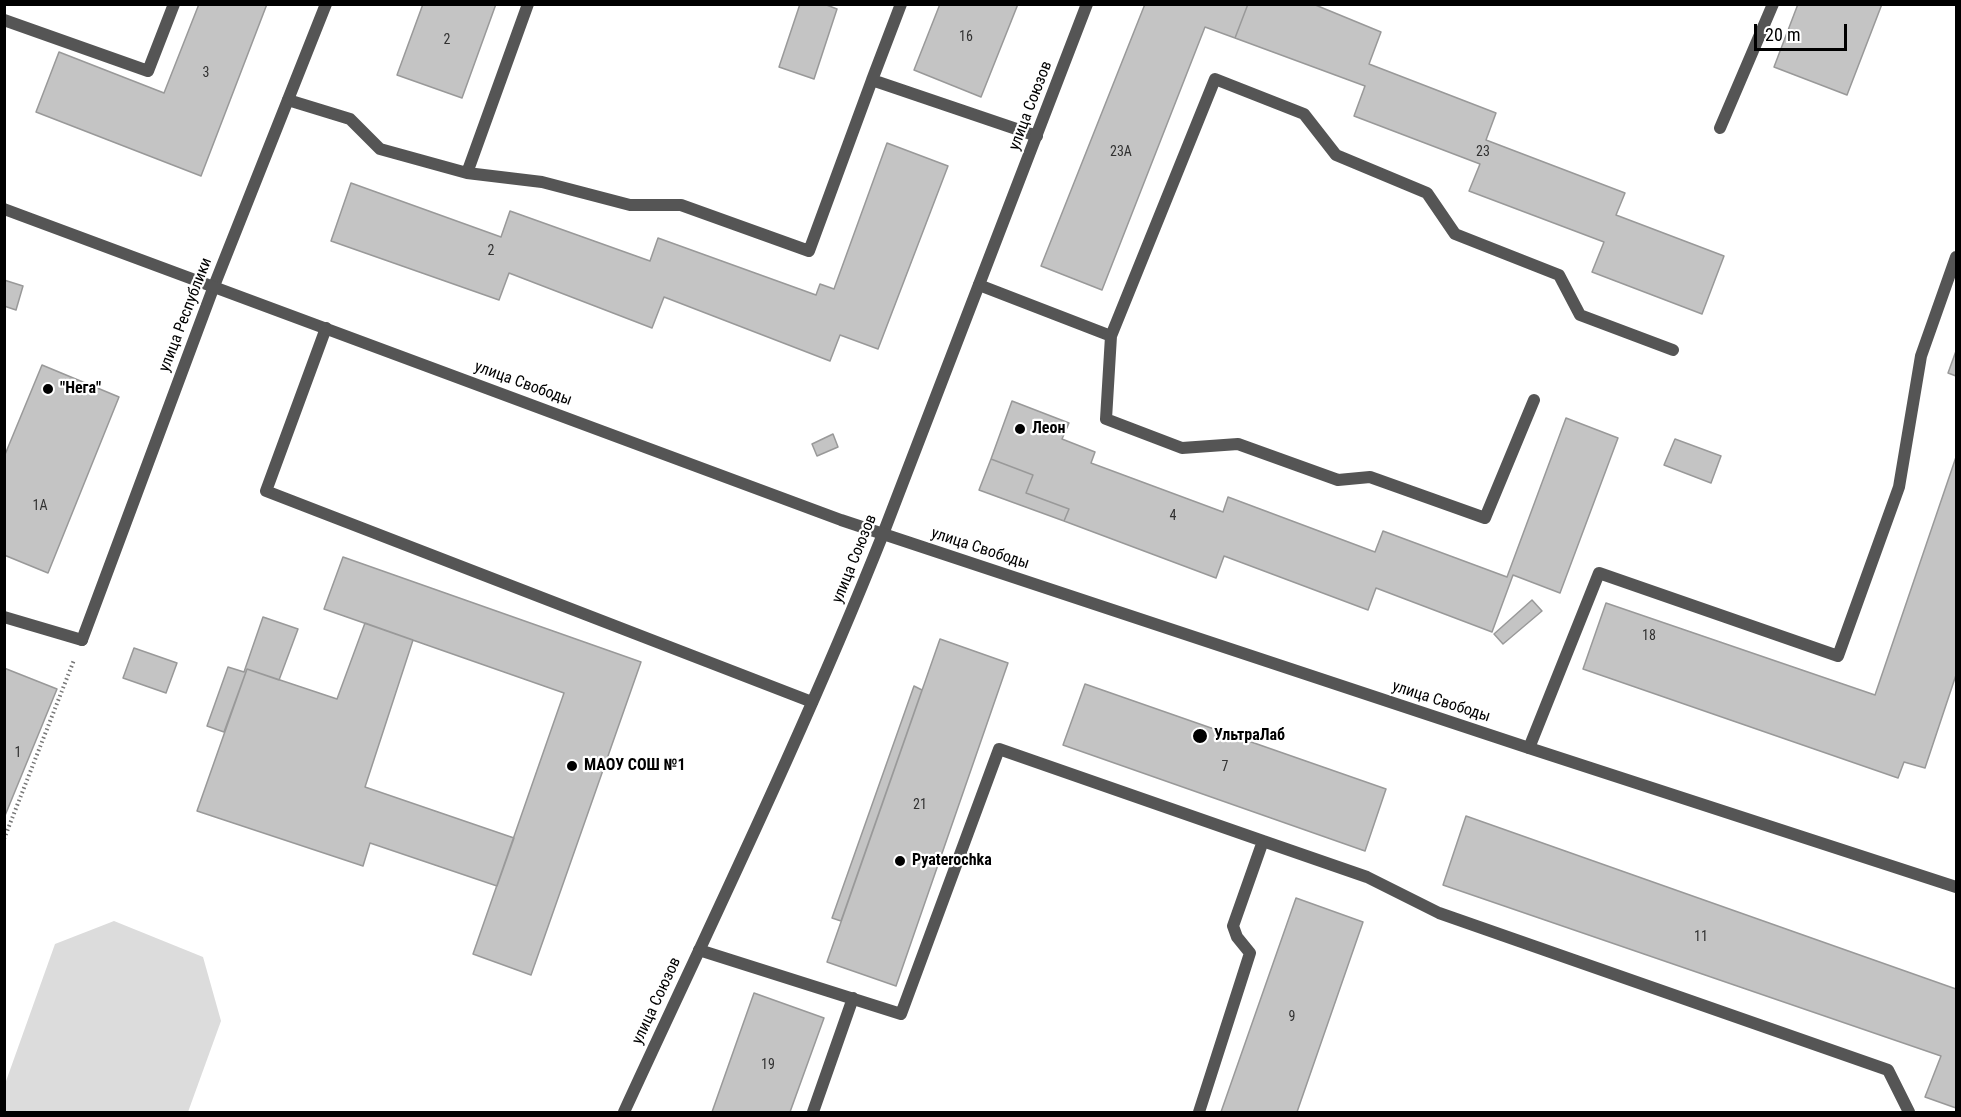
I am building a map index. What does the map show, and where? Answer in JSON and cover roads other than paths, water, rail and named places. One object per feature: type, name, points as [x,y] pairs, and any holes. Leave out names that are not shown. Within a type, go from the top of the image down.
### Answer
[{"type":"street","points":[[4,20],[148,71],[174,4]]},
{"type":"street","name":"улица Республики","points":[[4,616],[82,640],[214,286],[326,4]]},
{"type":"street","points":[[467,173],[528,4]]},
{"type":"street","points":[[288,100],[350,118],[380,149],[467,173],[542,182],[630,205],[681,205],[809,251],[902,4]]},
{"type":"street","name":"улица Союзов","points":[[624,1113],[857,599],[1087,4]]},
{"type":"street","points":[[1720,128],[1773,4]]},
{"type":"street","points":[[1534,400],[1485,518],[1370,477],[1338,480],[1238,444],[1182,448],[1106,418],[1110,336],[1215,79],[1304,114],[1336,155],[1427,192],[1455,234],[1559,275],[1580,315],[1673,350]]},
{"type":"street","points":[[872,80],[1037,136]]},
{"type":"street","name":"улица Свободы","points":[[4,209],[883,534],[1956,887]]},
{"type":"street","points":[[1529,748],[1599,573],[1838,656],[1899,487],[1921,356],[1956,257]]},
{"type":"street","points":[[979,285],[1110,336]]},
{"type":"street","points":[[326,328],[266,491],[812,702]]},
{"type":"street","points":[[699,950],[901,1014],[999,749],[1366,877],[1439,914],[1888,1070],[1909,1113]]},
{"type":"street","points":[[1199,1113],[1250,953],[1237,937],[1233,926],[1263,841]]},
{"type":"street","points":[[813,1113],[854,998]]},
{"type":"place","name":"\"Нега\"","points":[[48,389]]},
{"type":"place","name":"Леон","points":[[1020,429]]},
{"type":"place","name":"УльтраЛаб","points":[[1200,736]]},
{"type":"place","name":"МАОУ СОШ №1","points":[[572,766]]},
{"type":"place","name":"Pyaterochka","points":[[900,861]]}]
